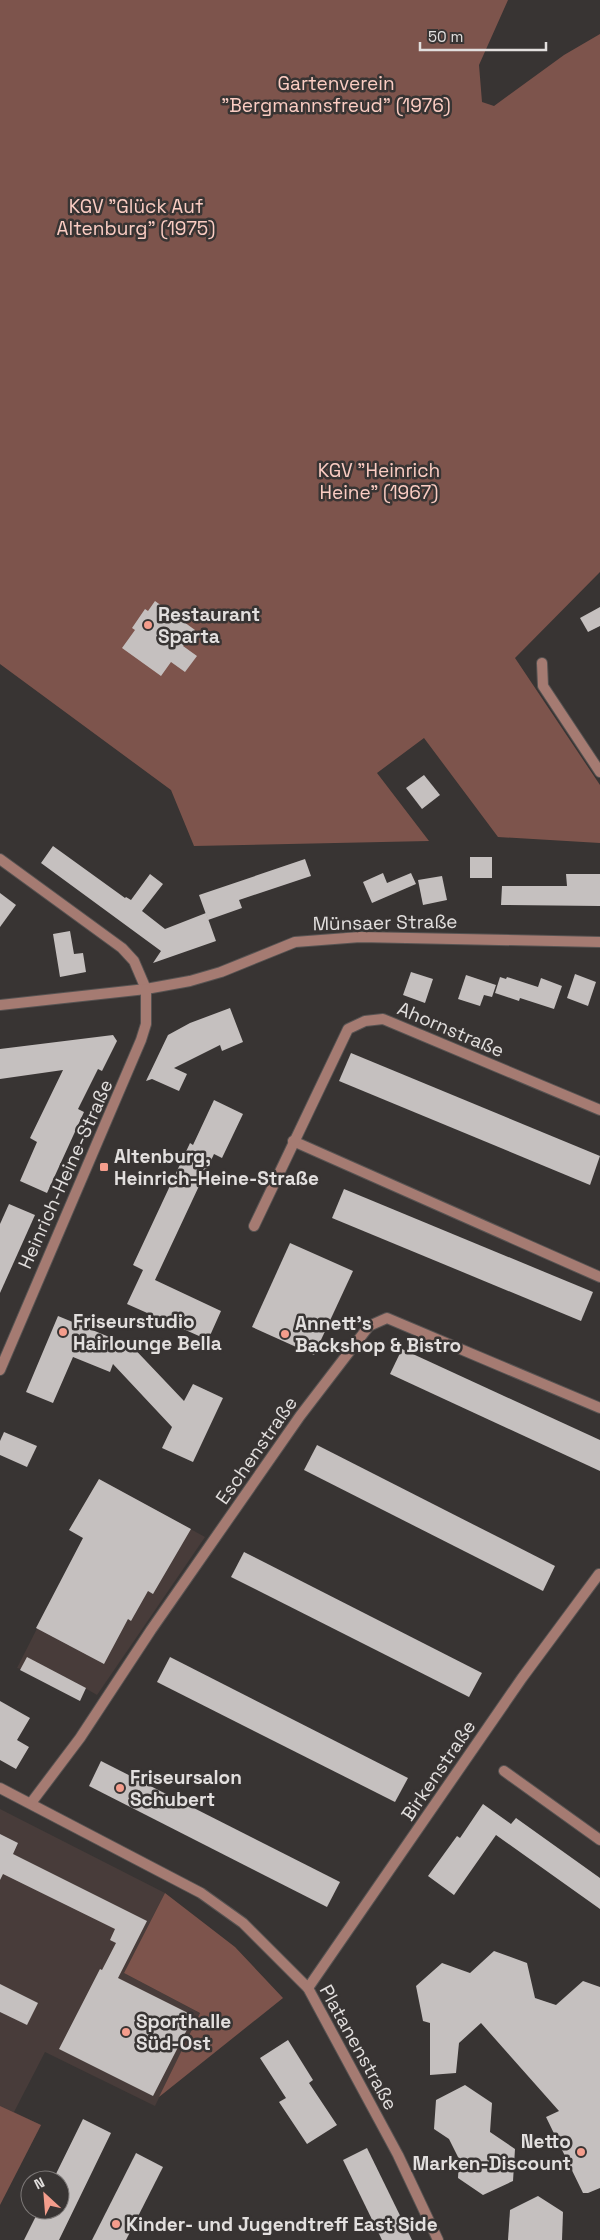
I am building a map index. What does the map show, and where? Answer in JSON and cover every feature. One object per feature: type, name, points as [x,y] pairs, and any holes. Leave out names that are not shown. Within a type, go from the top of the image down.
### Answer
[{"type":"street","points":[[542,663],[543,686],[600,772]]},
{"type":"street","points":[[0,859],[122,948],[134,961],[146,989]]},
{"type":"street","name":"Münsaer Straße","points":[[0,1005],[146,989],[203,978],[295,942],[360,937],[600,942]]},
{"type":"street","name":"Heinrich-Heine-Straße","points":[[0,1370],[142,1040],[146,1024],[146,989]]},
{"type":"street","name":"Ahornstraße","points":[[254,1226],[348,1029],[365,1020],[383,1020],[600,1110]]},
{"type":"street","points":[[293,1141],[600,1277]]},
{"type":"street","name":"Eschenstraße","points":[[31,1803],[80,1738],[151,1630],[300,1416],[370,1326],[387,1318],[600,1408]]},
{"type":"street","name":"Birkenstraße","points":[[308,1988],[522,1678],[599,1574]]},
{"type":"street","points":[[504,1771],[600,1840]]},
{"type":"street","name":"Platanenstraße","points":[[0,1788],[201,1892],[243,1923],[308,1988],[398,2155],[438,2240]]},
{"type":"shaded area","points":[[99,1479],[205,1537],[97,1695],[73,1681],[17,1668],[83,1538],[69,1530]]},
{"type":"shaded area","points":[[0,1809],[165,1893],[124,1973],[200,2013],[155,2106],[45,2052],[14,2112],[41,2125],[0,2204]]},
{"type":"green space","name":"KGV \"Heinrich Heine\" (1967)","points":[[0,0],[508,0],[479,65],[482,102],[494,106],[564,55],[600,34],[600,572],[515,658],[600,785],[600,843],[498,837],[424,738],[377,773],[429,841],[194,846],[171,790],[0,664]]},
{"type":"green space","points":[[165,1893],[235,1947],[283,1998],[159,2097],[200,2013],[124,1973]]},
{"type":"green space","points":[[0,2106],[41,2125],[0,2205]]},
{"type":"building","points":[[155,601],[195,630],[183,646],[197,656],[185,672],[171,662],[161,676],[122,648],[135,630],[132,628],[145,609],[148,611]]},
{"type":"building","points":[[600,607],[600,626],[588,632],[580,618]]},
{"type":"building","points":[[424,775],[440,795],[422,809],[406,788]]},
{"type":"building","points":[[53,846],[125,898],[131,900],[150,874],[163,884],[142,911],[165,929],[206,913],[216,941],[153,963],[161,951],[41,863]]},
{"type":"building","points":[[470,857],[492,857],[492,878],[470,878]]},
{"type":"building","points":[[305,859],[311,876],[239,900],[242,908],[208,920],[199,895]]},
{"type":"building","points":[[383,873],[387,883],[411,873],[416,884],[372,903],[363,882]]},
{"type":"building","points":[[566,874],[600,874],[600,906],[501,905],[502,886],[567,886]]},
{"type":"building","points":[[442,876],[447,900],[423,905],[418,880]]},
{"type":"building","points":[[0,893],[16,905],[0,927]]},
{"type":"building","points":[[70,931],[74,954],[83,953],[86,972],[60,977],[53,934]]},
{"type":"building","points":[[411,972],[433,979],[425,1003],[403,995]]},
{"type":"building","points":[[575,974],[596,982],[588,1006],[567,998]]},
{"type":"building","points":[[466,975],[496,985],[492,997],[484,995],[480,1006],[458,999]]},
{"type":"building","points":[[500,977],[506,979],[507,977],[538,987],[541,978],[562,986],[554,1009],[520,998],[519,1001],[495,993]]},
{"type":"building","points":[[230,1008],[243,1042],[222,1051],[220,1045],[174,1068],[187,1074],[179,1091],[152,1079],[146,1081],[168,1035],[190,1023]]},
{"type":"building","points":[[113,1035],[117,1041],[102,1071],[98,1069],[78,1109],[84,1112],[47,1193],[20,1181],[37,1142],[30,1138],[63,1070],[0,1079],[0,1049]]},
{"type":"building","points":[[351,1053],[600,1156],[590,1185],[339,1081]]},
{"type":"building","points":[[214,1100],[243,1114],[222,1158],[214,1154],[155,1280],[221,1311],[208,1340],[127,1304],[143,1270],[133,1265],[190,1143],[193,1145]]},
{"type":"building","points":[[344,1189],[593,1292],[581,1321],[332,1218]]},
{"type":"building","points":[[9,1204],[35,1215],[0,1293],[0,1224]]},
{"type":"building","points":[[290,1243],[353,1271],[314,1355],[252,1327]]},
{"type":"building","points":[[58,1316],[124,1343],[126,1340],[184,1401],[193,1384],[223,1398],[193,1462],[162,1448],[172,1427],[113,1364],[110,1372],[73,1357],[53,1403],[26,1392]]},
{"type":"building","points":[[402,1349],[600,1440],[600,1471],[390,1374]]},
{"type":"building","points":[[4,1432],[37,1446],[27,1467],[0,1455],[0,1441]]},
{"type":"building","points":[[317,1445],[555,1566],[543,1591],[304,1470]]},
{"type":"building","points":[[99,1479],[191,1529],[153,1594],[148,1591],[131,1621],[128,1619],[104,1664],[36,1628],[83,1538],[69,1530]]},
{"type":"building","points":[[244,1552],[482,1673],[469,1697],[231,1577]]},
{"type":"building","points":[[27,1657],[86,1688],[80,1701],[20,1670]]},
{"type":"building","points":[[170,1657],[408,1778],[395,1802],[157,1682]]},
{"type":"building","points":[[0,1701],[30,1718],[17,1740],[29,1747],[16,1769],[0,1760]]},
{"type":"building","points":[[101,1761],[340,1882],[327,1907],[89,1786]]},
{"type":"building","points":[[483,1804],[511,1824],[516,1818],[600,1878],[600,1909],[496,1835],[454,1895],[428,1876],[457,1836],[460,1838]]},
{"type":"building","name":"Sporthalle Süd-Ost","points":[[0,1834],[18,1843],[13,1854],[147,1921],[118,1978],[194,2016],[153,2096],[59,2049],[100,1969],[102,1970],[116,1943],[110,1940],[115,1929],[3,1874],[0,1880]]},
{"type":"building","points":[[494,1951],[527,1963],[535,1998],[556,2005],[583,1981],[600,1987],[600,2188],[583,2193],[546,2117],[559,2111],[481,2023],[459,2043],[456,2073],[430,2075],[430,2023],[423,2021],[416,1986],[442,1963],[470,1973]]},
{"type":"building","points":[[0,1984],[38,2003],[27,2025],[0,2012]]},
{"type":"building","points":[[288,2040],[313,2080],[309,2083],[337,2125],[307,2144],[279,2102],[286,2098],[260,2058]]},
{"type":"building","points":[[465,2085],[492,2103],[490,2132],[515,2149],[513,2181],[483,2195],[458,2178],[459,2159],[449,2139],[434,2129],[436,2100]]},
{"type":"building","points":[[83,2119],[111,2133],[70,2217],[70,2170],[58,2170]]},
{"type":"building","points":[[367,2148],[412,2240],[382,2240],[343,2160]]},
{"type":"building","points":[[136,2153],[163,2167],[126,2240],[92,2240]]},
{"type":"building","points":[[538,2196],[563,2212],[562,2240],[508,2240],[510,2210]]},
{"type":"building","points":[[34,2220],[69,2220],[59,2240],[24,2240]]},
{"type":"place","name":"Restaurant Sparta","points":[[148,625]]},
{"type":"place","name":"Altenburg, Heinrich-Heine-Straße","points":[[104,1167]]},
{"type":"place","name":"Friseurstudio Hairlounge Bella","points":[[63,1332]]},
{"type":"place","name":"Annett's Backshop & Bistro","points":[[285,1334]]},
{"type":"place","name":"Friseursalon Schubert","points":[[120,1788]]},
{"type":"place","name":"Sporthalle Süd-Ost","points":[[126,2032]]},
{"type":"place","name":"Netto Marken-Discount","points":[[581,2152]]},
{"type":"place","name":"Kinder- und Jugendtreff East Side","points":[[116,2224]]},
{"type":"park label","name":"Gartenverein \"Bergmannsfreud\" (1976)","points":[[336,94]]},
{"type":"park label","name":"KGV \"Glück Auf Altenburg\" (1975)","points":[[136,217]]}]
